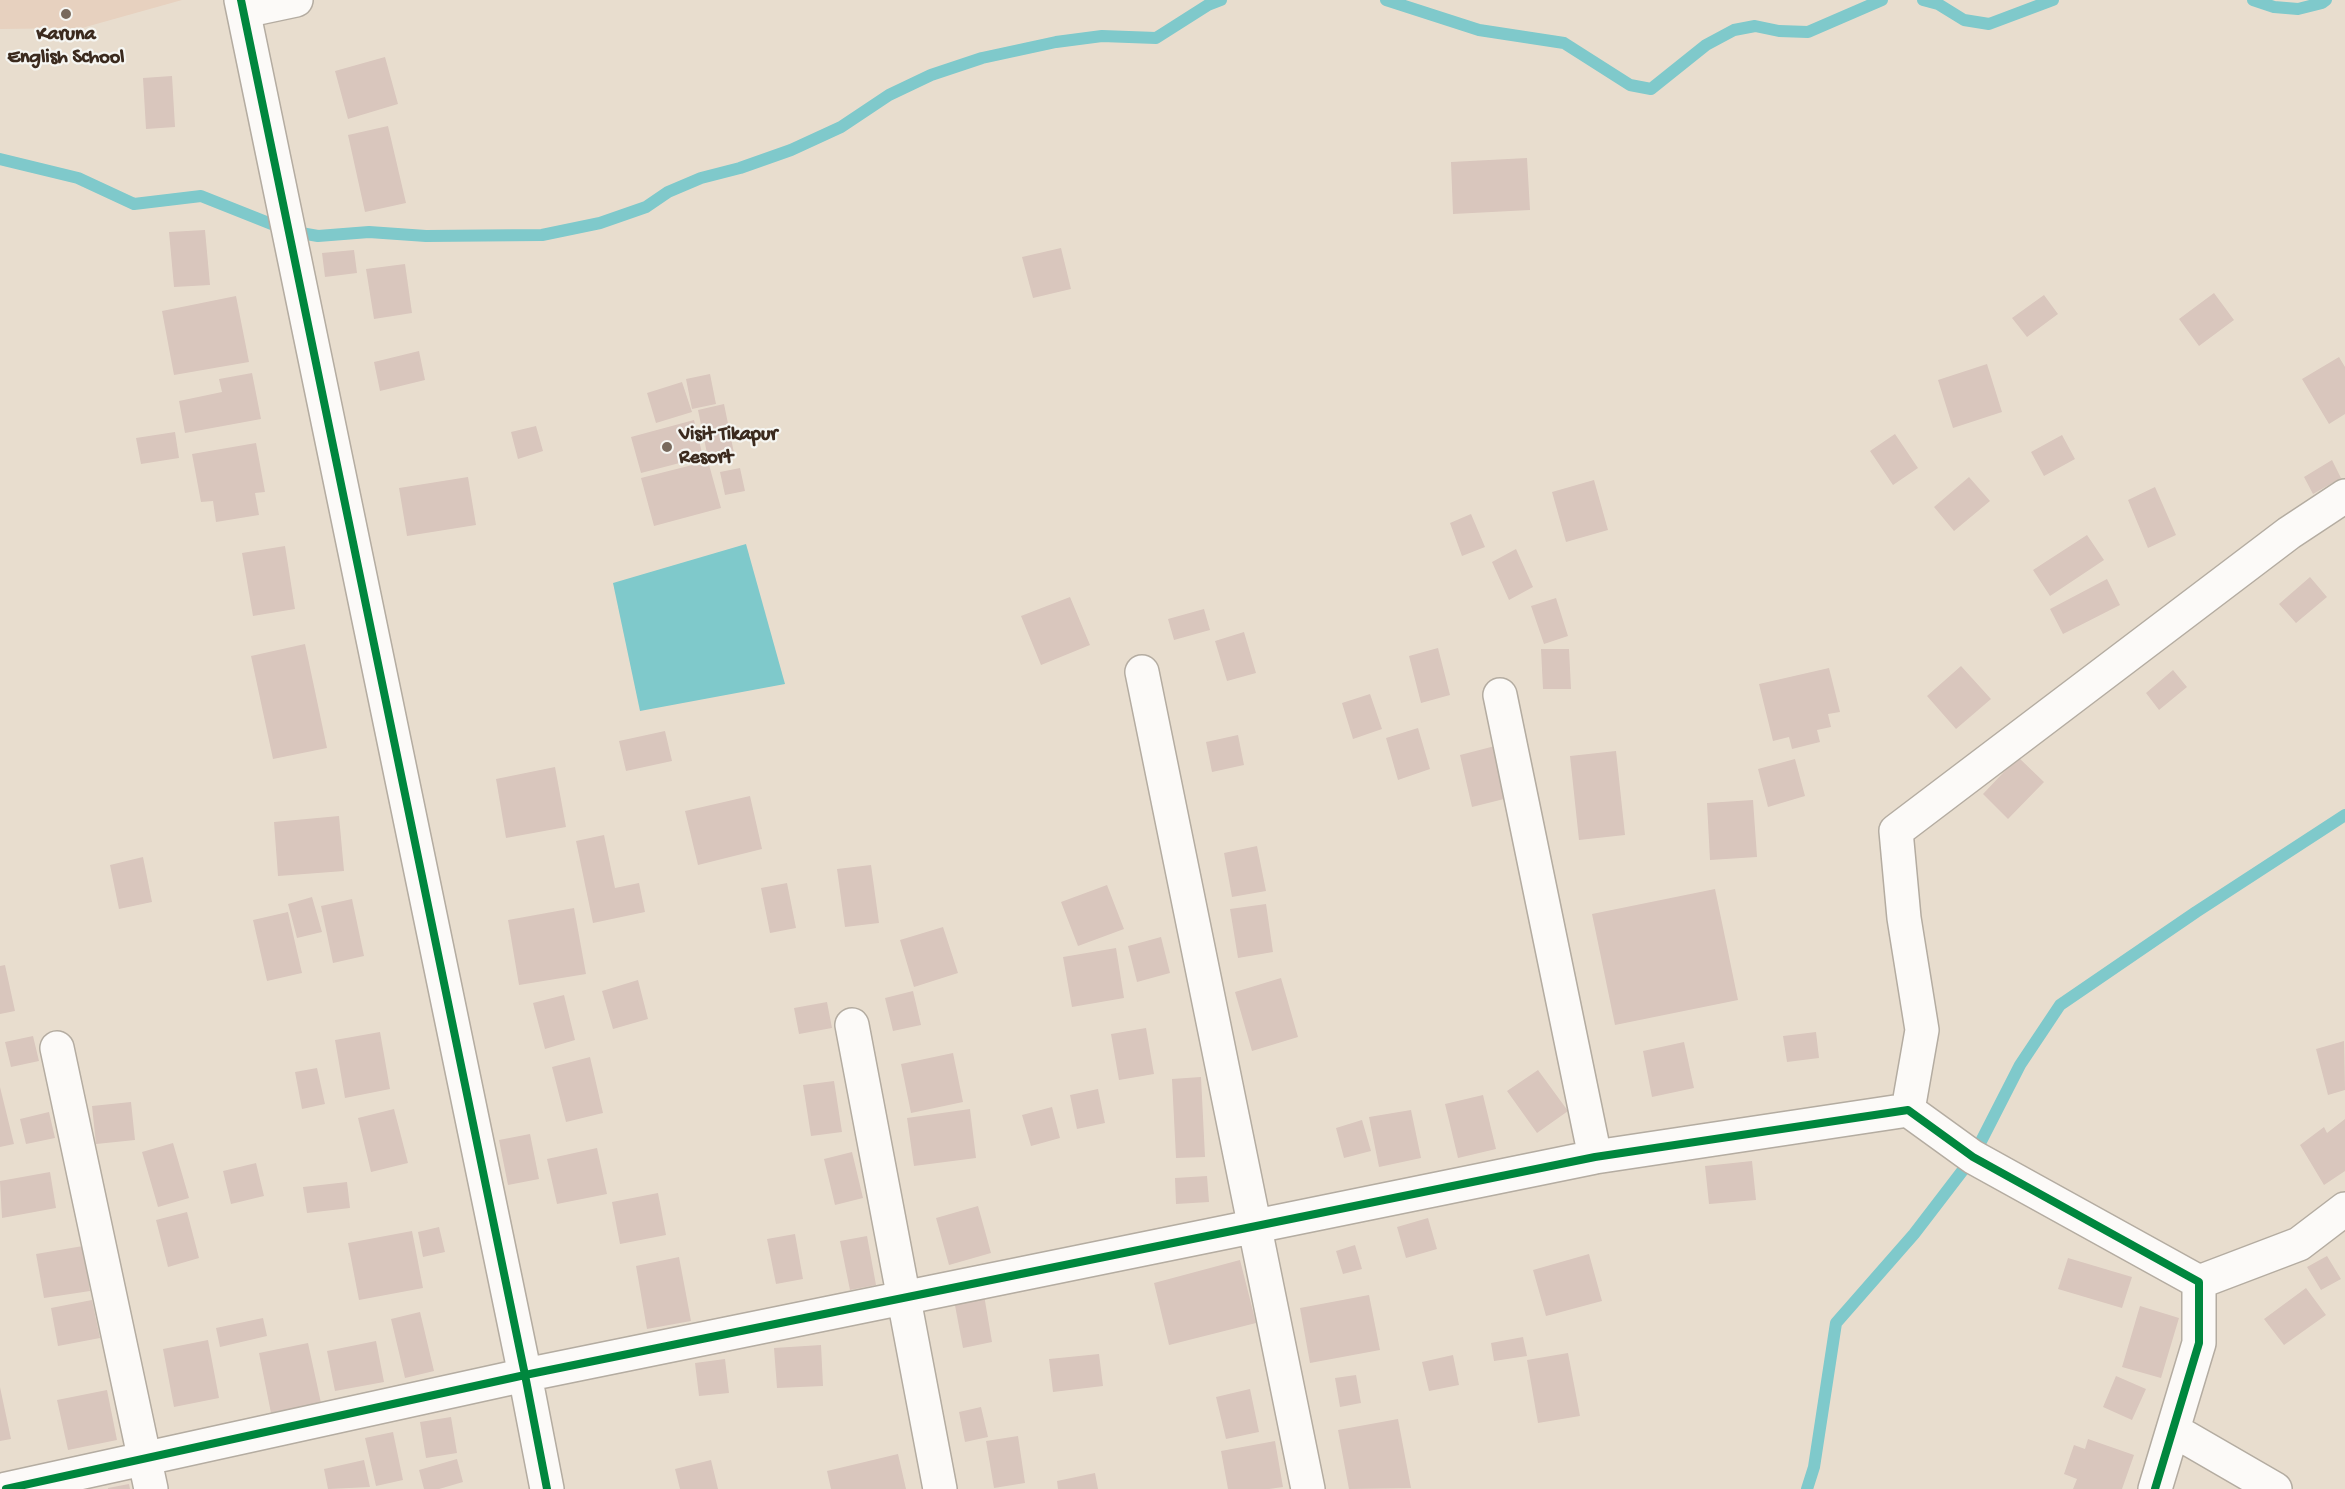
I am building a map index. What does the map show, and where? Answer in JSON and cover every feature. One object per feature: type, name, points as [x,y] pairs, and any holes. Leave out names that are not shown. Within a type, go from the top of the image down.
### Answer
[{"type":"street","points":[[296,0],[242,5],[547,1489]]},
{"type":"street","points":[[1908,1110],[1922,1030],[1904,918],[1896,831],[2289,533],[2345,496]]},
{"type":"street","points":[[1142,672],[1308,1489]]},
{"type":"street","points":[[1500,695],[1595,1157]]},
{"type":"street","points":[[852,1024],[940,1489]]},
{"type":"street","points":[[57,1048],[148,1474]]},
{"type":"street","points":[[6,1489],[148,1474],[525,1375],[1595,1157],[1908,1110],[1972,1157],[2199,1282],[2300,1244],[2345,1209]]},
{"type":"street","points":[[2155,1489],[2199,1343],[2199,1282]]},
{"type":"street","points":[[2173,1430],[2275,1489]]},
{"type":"shaded area","name":"Karuna English School","points":[[0,0],[182,0],[82,28],[0,29]]},
{"type":"water","points":[[746,544],[785,684],[640,711],[613,583]]},
{"type":"building","points":[[385,57],[398,104],[348,119],[335,71]]},
{"type":"building","points":[[172,76],[175,127],[146,129],[143,78]]},
{"type":"building","points":[[388,126],[406,203],[365,212],[348,135]]},
{"type":"building","points":[[1527,158],[1530,210],[1453,214],[1451,162]]},
{"type":"building","points":[[205,230],[210,285],[174,287],[169,232]]},
{"type":"building","points":[[1061,248],[1071,289],[1033,298],[1022,257]]},
{"type":"building","points":[[354,250],[357,273],[325,277],[322,253]]},
{"type":"building","points":[[405,264],[412,313],[374,319],[366,269]]},
{"type":"building","points":[[2214,293],[2234,320],[2199,346],[2179,319]]},
{"type":"building","points":[[2044,295],[2058,314],[2027,337],[2012,318]]},
{"type":"building","points":[[236,296],[249,362],[174,375],[162,311]]},
{"type":"building","points":[[419,351],[425,380],[380,391],[374,362]]},
{"type":"building","points":[[2339,357],[2345,367],[2345,414],[2329,424],[2302,379]]},
{"type":"building","points":[[1987,364],[2002,412],[1953,428],[1938,380]]},
{"type":"building","points":[[252,373],[261,419],[185,433],[179,401],[222,392],[219,379]]},
{"type":"building","points":[[710,374],[716,404],[692,409],[686,379]]},
{"type":"building","points":[[682,382],[692,412],[656,423],[647,393]]},
{"type":"building","points":[[724,404],[734,453],[708,458],[698,410]]},
{"type":"building","name":"Visit Tikapur Resort","points":[[694,420],[703,457],[641,473],[631,437]]},
{"type":"building","points":[[536,426],[543,451],[518,459],[511,432]]},
{"type":"building","points":[[175,432],[179,458],[141,464],[136,438]]},
{"type":"building","points":[[1895,434],[1918,468],[1893,485],[1870,451]]},
{"type":"building","points":[[2062,435],[2075,459],[2044,476],[2031,452]]},
{"type":"building","points":[[256,443],[265,492],[255,493],[259,515],[216,522],[213,501],[201,502],[192,454]]},
{"type":"building","points":[[2332,460],[2341,478],[2313,494],[2304,477]]},
{"type":"building","points":[[708,461],[721,508],[654,526],[641,478]]},
{"type":"building","points":[[740,468],[745,491],[725,495],[720,472]]},
{"type":"building","points":[[468,477],[476,525],[407,536],[399,488]]},
{"type":"building","points":[[1969,477],[1990,501],[1954,531],[1934,507]]},
{"type":"building","points":[[1594,480],[1608,530],[1566,542],[1552,492]]},
{"type":"building","points":[[2155,487],[2176,535],[2148,548],[2128,500]]},
{"type":"building","points":[[1471,514],[1485,547],[1462,556],[1450,523]]},
{"type":"building","points":[[2087,535],[2104,560],[2050,596],[2033,570]]},
{"type":"building","points":[[285,546],[295,609],[253,616],[242,553]]},
{"type":"building","points":[[1516,549],[1533,587],[1509,600],[1492,562]]},
{"type":"building","points":[[2310,577],[2327,597],[2296,623],[2279,604]]},
{"type":"building","points":[[2107,579],[2120,605],[2063,634],[2050,609]]},
{"type":"building","points":[[1070,597],[1090,645],[1041,665],[1021,616]]},
{"type":"building","points":[[1556,598],[1568,636],[1544,644],[1531,606]]},
{"type":"building","points":[[1204,609],[1210,630],[1174,640],[1168,619]]},
{"type":"building","points":[[1244,632],[1256,673],[1227,681],[1215,641]]},
{"type":"building","points":[[305,644],[327,748],[273,759],[251,656]]},
{"type":"building","points":[[1438,648],[1450,695],[1421,703],[1409,656]]},
{"type":"building","points":[[1541,649],[1569,649],[1571,689],[1543,689]]},
{"type":"building","points":[[1961,666],[1991,699],[1956,729],[1927,696]]},
{"type":"building","points":[[1829,668],[1840,712],[1828,714],[1831,727],[1817,730],[1820,742],[1792,749],[1789,737],[1773,741],[1759,684]]},
{"type":"building","points":[[2173,670],[2187,687],[2159,710],[2146,693]]},
{"type":"building","points":[[1370,694],[1382,729],[1353,739],[1342,703]]},
{"type":"building","points":[[1418,728],[1430,769],[1398,780],[1386,738]]},
{"type":"building","points":[[665,731],[672,761],[626,771],[619,741]]},
{"type":"building","points":[[1238,735],[1244,765],[1212,772],[1206,742]]},
{"type":"building","points":[[1495,746],[1508,798],[1472,807],[1460,755]]},
{"type":"building","points":[[1616,751],[1625,835],[1579,840],[1570,756]]},
{"type":"building","points":[[2018,757],[2044,782],[2008,819],[1983,794]]},
{"type":"building","points":[[1795,759],[1805,796],[1768,807],[1758,769]]},
{"type":"building","points":[[555,767],[566,827],[506,838],[496,779]]},
{"type":"building","points":[[750,796],[762,849],[698,865],[685,811]]},
{"type":"building","points":[[1753,800],[1757,857],[1710,860],[1707,803]]},
{"type":"building","points":[[339,816],[344,871],[278,876],[274,822]]},
{"type":"building","points":[[604,835],[615,888],[639,883],[645,912],[593,923],[576,841]]},
{"type":"building","points":[[1257,846],[1266,891],[1232,897],[1224,853]]},
{"type":"building","points":[[143,857],[152,902],[119,909],[110,865]]},
{"type":"building","points":[[871,865],[879,923],[845,927],[837,869]]},
{"type":"building","points":[[787,883],[796,928],[770,933],[761,888]]},
{"type":"building","points":[[1107,885],[1124,929],[1078,946],[1061,902]]},
{"type":"building","points":[[1715,889],[1738,1000],[1615,1025],[1592,914]]},
{"type":"building","points":[[312,897],[322,932],[297,938],[288,904]]},
{"type":"building","points":[[352,899],[364,956],[333,963],[321,906]]},
{"type":"building","points":[[1266,904],[1273,952],[1238,958],[1230,909]]},
{"type":"building","points":[[574,908],[586,974],[519,985],[508,920]]},
{"type":"building","points":[[288,912],[302,973],[267,981],[253,920]]},
{"type":"building","points":[[943,927],[958,973],[914,987],[900,940]]},
{"type":"building","points":[[1161,937],[1170,973],[1137,982],[1128,946]]},
{"type":"building","points":[[1116,948],[1124,998],[1072,1007],[1063,957]]},
{"type":"building","points":[[5,965],[15,1011],[0,1014],[0,966]]},
{"type":"building","points":[[1281,978],[1298,1037],[1252,1051],[1235,992]]},
{"type":"building","points":[[638,980],[648,1019],[613,1029],[602,991]]},
{"type":"building","points":[[913,991],[921,1025],[893,1031],[885,998]]},
{"type":"building","points":[[564,995],[575,1040],[545,1049],[533,1003]]},
{"type":"building","points":[[827,1002],[832,1028],[799,1034],[794,1008]]},
{"type":"building","points":[[1146,1028],[1154,1074],[1119,1080],[1111,1034]]},
{"type":"building","points":[[380,1032],[390,1089],[345,1098],[335,1040]]},
{"type":"building","points":[[1816,1032],[1819,1058],[1787,1062],[1783,1036]]},
{"type":"building","points":[[33,1036],[39,1061],[11,1067],[5,1042]]},
{"type":"building","points":[[2344,1041],[2345,1090],[2328,1095],[2316,1049]]},
{"type":"building","points":[[1684,1042],[1694,1088],[1652,1097],[1643,1051]]},
{"type":"building","points":[[953,1053],[963,1102],[911,1113],[901,1064]]},
{"type":"building","points":[[590,1057],[603,1113],[566,1122],[552,1067]]},
{"type":"building","points":[[317,1068],[325,1104],[302,1109],[295,1072]]},
{"type":"building","points":[[1538,1070],[1568,1111],[1537,1133],[1507,1091]]},
{"type":"building","points":[[1201,1077],[1205,1157],[1176,1158],[1172,1079]]},
{"type":"building","points":[[834,1081],[842,1132],[811,1136],[803,1085]]},
{"type":"building","points":[[0,1087],[14,1144],[0,1147]]},
{"type":"building","points":[[1098,1089],[1105,1123],[1077,1129],[1070,1095]]},
{"type":"building","points":[[1483,1095],[1496,1149],[1458,1158],[1445,1104]]},
{"type":"building","points":[[131,1102],[135,1140],[96,1144],[92,1106]]},
{"type":"building","points":[[1052,1107],[1060,1138],[1031,1146],[1022,1115]]},
{"type":"building","points":[[394,1109],[408,1163],[371,1172],[358,1118]]},
{"type":"building","points":[[970,1109],[976,1158],[914,1166],[907,1118]]},
{"type":"building","points":[[1411,1110],[1421,1158],[1379,1167],[1369,1117]]},
{"type":"building","points":[[49,1112],[55,1138],[26,1144],[20,1119]]},
{"type":"building","points":[[2345,1119],[2345,1171],[2324,1185],[2300,1145],[2324,1127],[2327,1133]]},
{"type":"building","points":[[1362,1120],[1371,1151],[1344,1158],[1336,1128]]},
{"type":"building","points":[[530,1134],[539,1179],[508,1185],[499,1140]]},
{"type":"building","points":[[173,1143],[189,1198],[158,1207],[142,1152]]},
{"type":"building","points":[[597,1148],[607,1194],[557,1204],[547,1159]]},
{"type":"building","points":[[852,1152],[863,1198],[835,1205],[824,1159]]},
{"type":"building","points":[[1752,1161],[1756,1200],[1709,1204],[1705,1166]]},
{"type":"building","points":[[256,1163],[264,1196],[231,1204],[223,1171]]},
{"type":"building","points":[[50,1172],[56,1208],[2,1218],[0,1181]]},
{"type":"building","points":[[1207,1176],[1209,1202],[1176,1204],[1175,1178]]},
{"type":"building","points":[[347,1182],[350,1208],[307,1213],[303,1187]]},
{"type":"building","points":[[658,1193],[666,1235],[620,1244],[612,1202]]},
{"type":"building","points":[[978,1206],[991,1253],[949,1265],[936,1218]]},
{"type":"building","points":[[187,1212],[199,1258],[168,1267],[156,1220]]},
{"type":"building","points":[[1428,1218],[1437,1249],[1406,1258],[1397,1227]]},
{"type":"building","points":[[439,1227],[445,1252],[423,1257],[418,1232]]},
{"type":"building","points":[[412,1231],[423,1288],[359,1300],[348,1243]]},
{"type":"building","points":[[795,1234],[803,1279],[776,1284],[767,1239]]},
{"type":"building","points":[[867,1236],[876,1285],[850,1290],[840,1241]]},
{"type":"building","points":[[1355,1245],[1362,1269],[1343,1274],[1336,1251]]},
{"type":"building","points":[[83,1246],[90,1291],[44,1298],[36,1254]]},
{"type":"building","points":[[1589,1254],[1602,1301],[1546,1316],[1533,1270]]},
{"type":"building","points":[[2327,1256],[2341,1279],[2321,1290],[2307,1267]]},
{"type":"building","points":[[679,1257],[691,1321],[647,1329],[636,1266]]},
{"type":"building","points":[[2068,1258],[2132,1277],[2122,1308],[2058,1289]]},
{"type":"building","points":[[1240,1260],[1256,1323],[1169,1345],[1154,1283]]},
{"type":"building","points":[[2306,1288],[2326,1315],[2284,1345],[2264,1319]]},
{"type":"building","points":[[984,1295],[992,1342],[963,1348],[954,1300]]},
{"type":"building","points":[[1369,1295],[1380,1350],[1310,1363],[1300,1308]]},
{"type":"building","points":[[92,1300],[100,1338],[58,1346],[51,1308]]},
{"type":"building","points":[[2140,1306],[2179,1318],[2161,1378],[2122,1367]]},
{"type":"building","points":[[420,1312],[434,1371],[405,1378],[391,1319]]},
{"type":"building","points":[[263,1318],[267,1336],[220,1347],[216,1328]]},
{"type":"building","points":[[1523,1337],[1527,1356],[1494,1361],[1491,1343]]},
{"type":"building","points":[[208,1340],[219,1398],[174,1407],[163,1349]]},
{"type":"building","points":[[376,1341],[384,1382],[335,1391],[327,1351]]},
{"type":"building","points":[[308,1343],[321,1403],[271,1413],[259,1353]]},
{"type":"building","points":[[821,1345],[823,1386],[777,1388],[774,1348]]},
{"type":"building","points":[[1568,1353],[1580,1416],[1538,1423],[1527,1360]]},
{"type":"building","points":[[1099,1354],[1103,1386],[1053,1392],[1049,1359]]},
{"type":"building","points":[[1453,1355],[1459,1385],[1429,1391],[1422,1362]]},
{"type":"building","points":[[725,1359],[729,1393],[699,1396],[695,1363]]},
{"type":"building","points":[[1356,1375],[1361,1403],[1340,1407],[1335,1378]]},
{"type":"building","points":[[2116,1376],[2146,1389],[2132,1420],[2103,1407]]},
{"type":"building","points":[[0,1387],[11,1439],[0,1441]]},
{"type":"building","points":[[1250,1389],[1259,1432],[1226,1439],[1216,1397]]},
{"type":"building","points":[[107,1390],[117,1440],[68,1450],[57,1400]]},
{"type":"building","points":[[981,1407],[988,1437],[965,1442],[959,1412]]},
{"type":"building","points":[[451,1417],[457,1453],[426,1458],[420,1422]]},
{"type":"building","points":[[1398,1419],[1411,1488],[1349,1489],[1338,1430]]},
{"type":"building","points":[[393,1432],[403,1480],[376,1486],[365,1438]]},
{"type":"building","points":[[1018,1436],[1025,1483],[994,1488],[986,1441]]},
{"type":"building","points":[[2088,1439],[2134,1455],[2122,1489],[2073,1489],[2077,1479],[2064,1474],[2074,1445],[2085,1449]]},
{"type":"building","points":[[1275,1441],[1283,1487],[1228,1489],[1221,1451]]},
{"type":"building","points":[[898,1454],[906,1489],[831,1489],[827,1471]]},
{"type":"building","points":[[457,1459],[463,1482],[439,1489],[424,1489],[419,1470]]},
{"type":"building","points":[[364,1460],[370,1487],[328,1489],[324,1469]]},
{"type":"building","points":[[711,1460],[718,1489],[680,1489],[675,1469]]},
{"type":"building","points":[[1095,1473],[1098,1489],[1058,1489],[1057,1481]]},
{"type":"building","points":[[129,1484],[130,1489],[108,1489],[108,1488]]},
{"type":"waterway","points":[[0,159],[78,178],[134,204],[201,196],[289,231],[318,236],[369,232],[426,236],[542,235],[600,223],[646,207],[668,192],[701,178],[740,168],[791,150],[841,127],[889,95],[931,75],[982,58],[1056,42],[1102,36],[1156,38],[1208,5],[1221,0]]},
{"type":"waterway","points":[[1386,0],[1479,30],[1564,43],[1630,85],[1651,89],[1706,45],[1734,30],[1755,26],[1779,31],[1808,32],[1882,0]]},
{"type":"waterway","points":[[1923,0],[1938,4],[1964,20],[1989,24],[2053,0]]},
{"type":"waterway","points":[[2253,0],[2274,7],[2298,9],[2326,0]]},
{"type":"waterway","points":[[1807,1489],[1814,1467],[1836,1323],[1914,1234],[1973,1157],[2020,1065],[2060,1005],[2196,912],[2345,815]]},
{"type":"cycle path","points":[[241,0],[547,1489]]},
{"type":"cycle path","points":[[6,1489],[525,1375],[1595,1157],[1908,1110],[1973,1157],[2199,1282],[2199,1343],[2155,1489]]},
{"type":"place","name":"Karuna English School","points":[[66,14]]},
{"type":"place","name":"Visit Tikapur Resort","points":[[667,447]]}]
